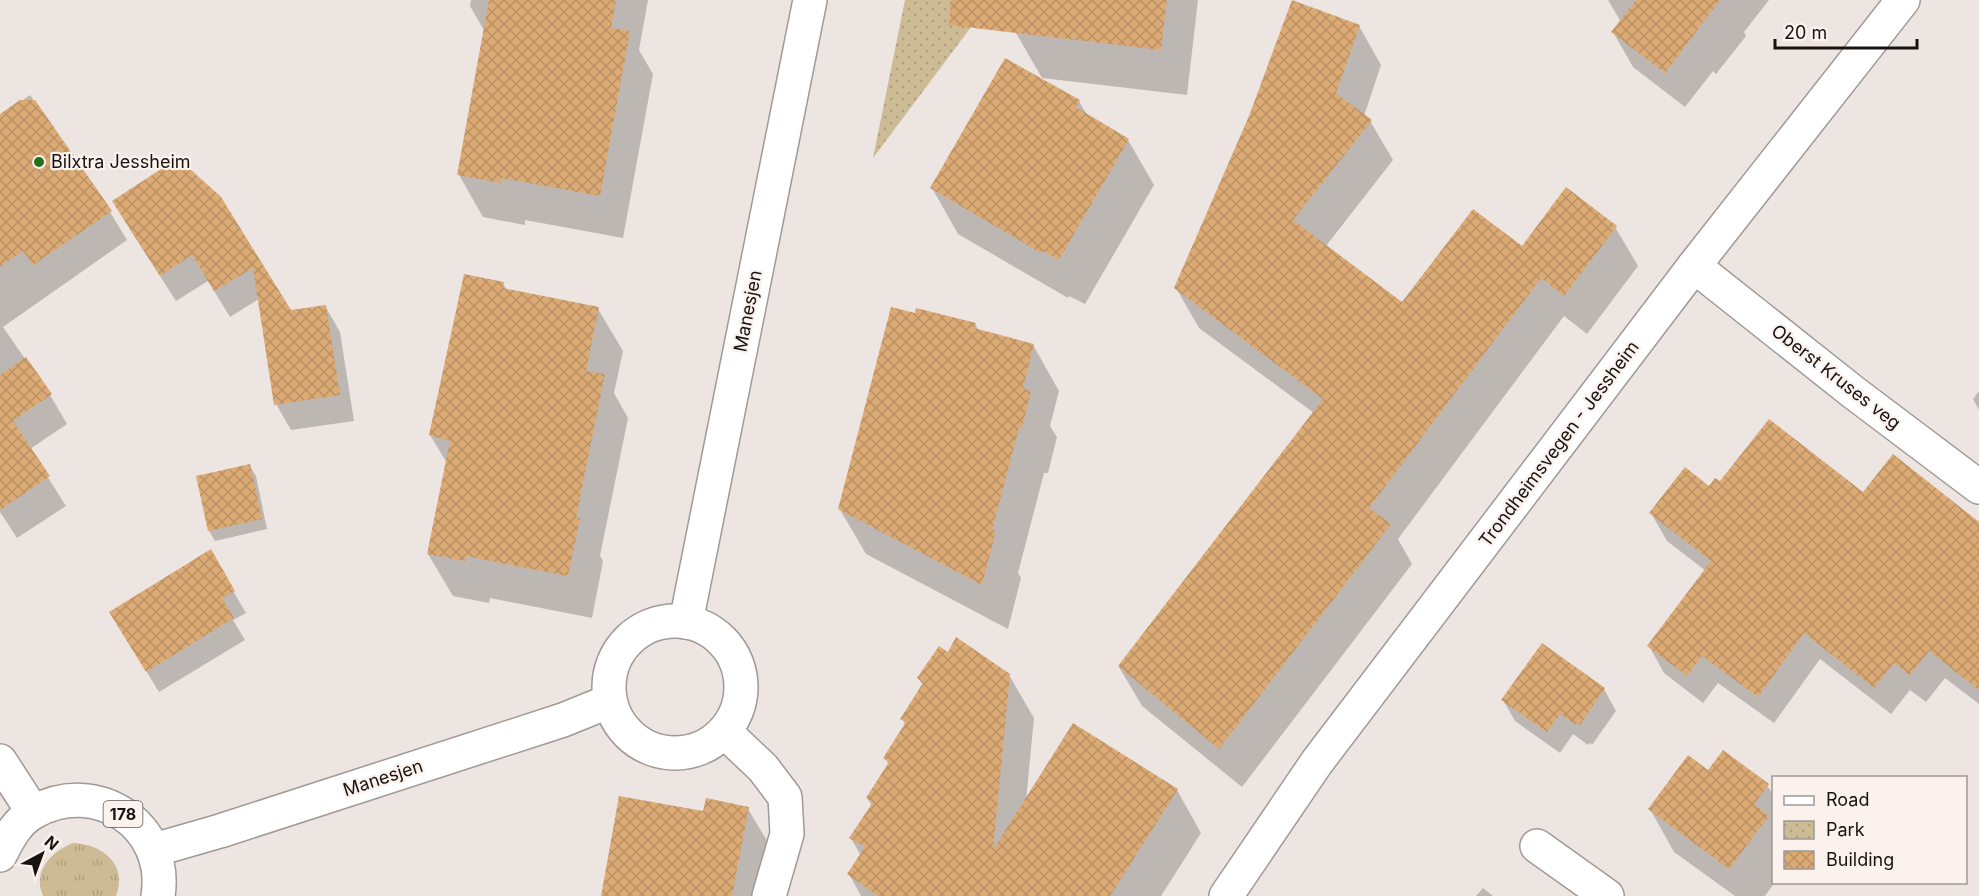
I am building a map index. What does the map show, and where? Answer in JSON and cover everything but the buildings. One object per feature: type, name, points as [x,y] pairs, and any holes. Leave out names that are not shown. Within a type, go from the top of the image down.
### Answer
[{"type":"street","name":"Manesjen","points":[[686,622],[810,0]]},
{"type":"street","name":"Trondheimsvegen - Jessheim","points":[[1226,896],[1317,762],[1694,266],[1903,0]]},
{"type":"street","name":"Oberst Kruses veg","points":[[1694,266],[1853,392],[1979,487]]},
{"type":"street","points":[[663,622],[686,622],[714,633],[731,651],[740,673],[740,699],[737,712],[725,732],[712,743],[691,752],[657,752],[630,736],[618,723],[610,701],[609,678],[612,666],[623,646],[647,627],[663,622]]},
{"type":"street","name":"Manesjen","points":[[154,850],[231,828],[563,720],[610,701]]},
{"type":"street","points":[[725,732],[763,768],[785,797],[787,834],[769,896]]},
{"type":"street","points":[[0,762],[33,812]]},
{"type":"street","name":"178","points":[[0,855],[12,831],[33,812],[66,800],[102,803],[134,820],[154,850],[161,879],[158,896]]},
{"type":"street","points":[[1537,846],[1606,896]]},
{"type":"green space","points":[[905,0],[974,0],[971,27],[873,158]]},
{"type":"green space","points":[[73,843],[94,847],[110,858],[118,874],[119,885],[116,896],[43,896],[40,887],[42,871],[51,857]]},
{"type":"place","name":"Bilxtra Jessheim","points":[[39,162]]}]
